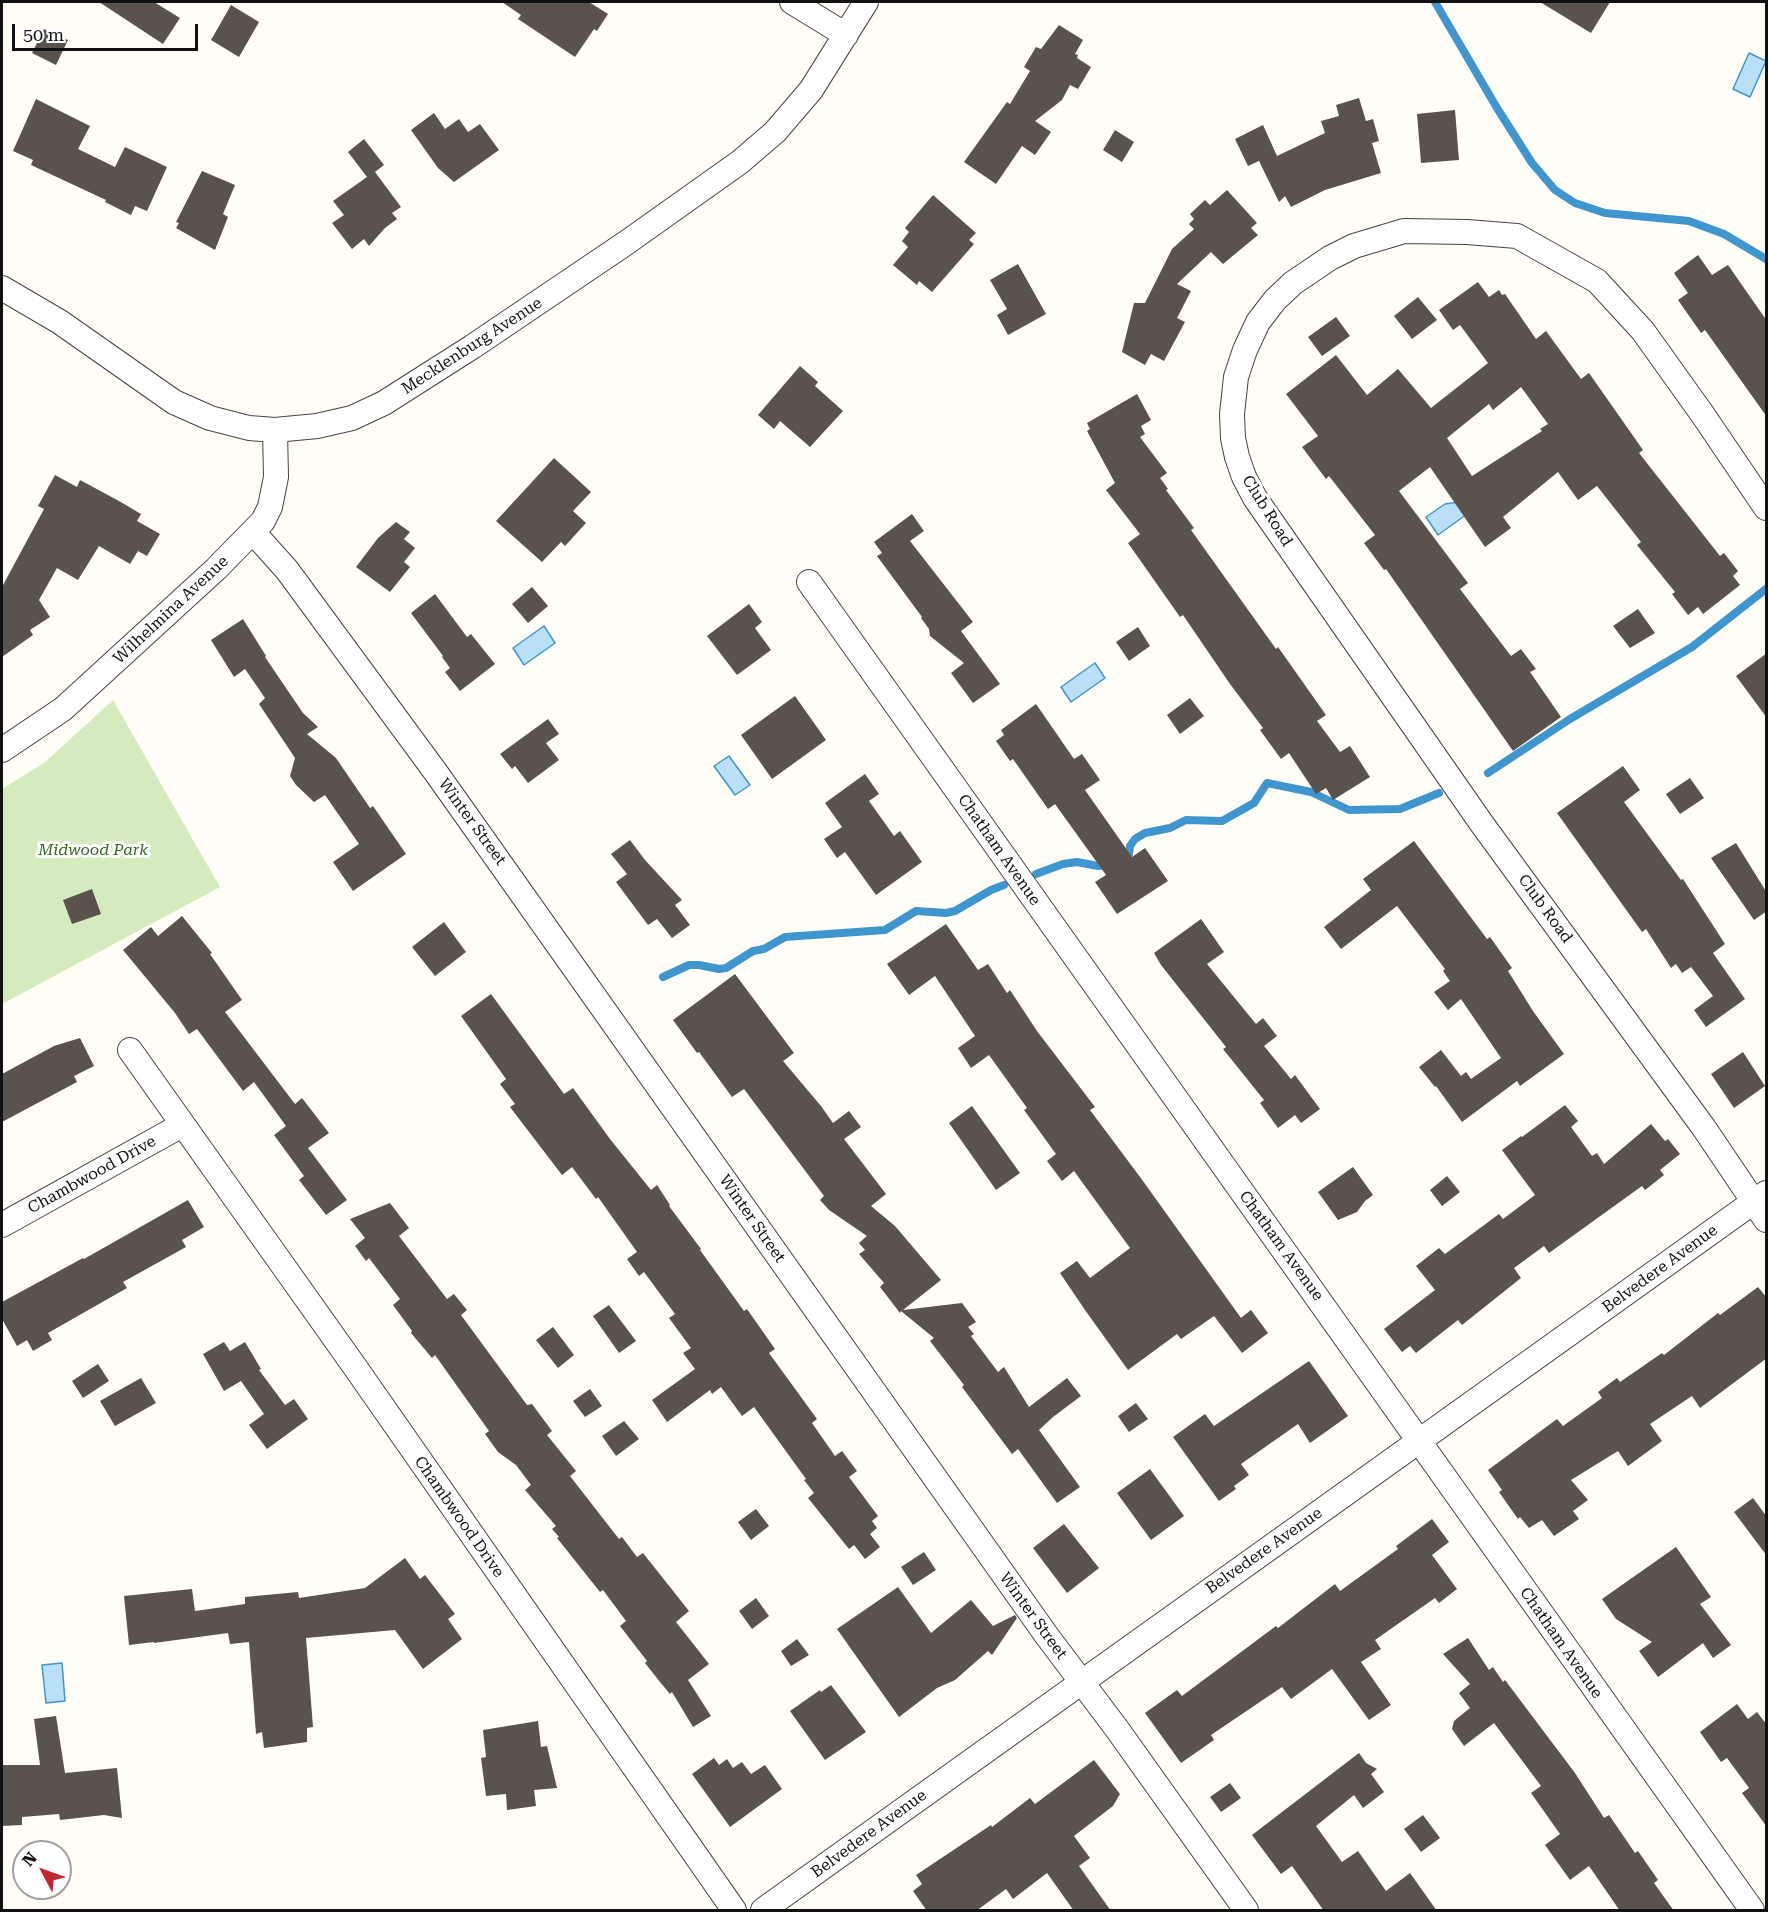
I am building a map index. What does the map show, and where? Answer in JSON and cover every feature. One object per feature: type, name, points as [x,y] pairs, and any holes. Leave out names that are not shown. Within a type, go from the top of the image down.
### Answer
[{"type":"street","points":[[792,2],[846,35]]},
{"type":"street","name":"Mecklenburg Avenue","points":[[2,288],[60,322],[174,402],[210,418],[249,428],[274,430],[317,426],[352,418],[384,404],[472,347],[626,243],[740,162],[775,132],[811,90],[866,2]]},
{"type":"street","name":"Club Road","points":[[1762,1205],[1486,830],[1255,498],[1244,477],[1233,438],[1232,414],[1236,377],[1258,322],[1275,300],[1312,269],[1354,246],[1404,231],[1467,232],[1517,237],[1597,280],[1643,331],[1767,508]]},
{"type":"street","name":"Wilhelmina Avenue","points":[[2,750],[63,709],[254,532],[270,507],[276,477],[274,430]]},
{"type":"street","name":"Winter Street","points":[[254,532],[287,570],[450,791],[1246,1911]]},
{"type":"street","name":"Chatham Avenue","points":[[809,582],[1752,1911]]},
{"type":"street","name":"Chambwood Drive","points":[[130,1050],[355,1367],[734,1911]]},
{"type":"street","name":"Chambwood Drive","points":[[2,1225],[183,1125]]},
{"type":"street","name":"Belvedere Avenue","points":[[763,1911],[1081,1681],[1419,1442],[1762,1205]]},
{"type":"green space","name":"Midwood Park","points":[[113,700],[220,887],[2,1004],[2,789],[44,763]]},
{"type":"water","points":[[1749,53],[1766,61],[1750,97],[1733,89]]},
{"type":"water","points":[[1459,502],[1467,514],[1438,535],[1426,517],[1445,504]]},
{"type":"water","points":[[544,626],[555,643],[524,665],[513,648]]},
{"type":"water","points":[[1095,663],[1105,678],[1071,702],[1061,687]]},
{"type":"water","points":[[729,756],[750,785],[735,795],[714,766]]},
{"type":"water","points":[[62,1663],[65,1701],[46,1703],[42,1665]]},
{"type":"building","points":[[99,2],[154,2],[180,18],[163,44]]},
{"type":"building","points":[[502,2],[589,2],[608,14],[597,31],[594,29],[575,57],[518,19],[521,15]]},
{"type":"building","points":[[1540,2],[1610,2],[1591,33]]},
{"type":"building","points":[[231,5],[259,22],[239,57],[211,40]]},
{"type":"building","points":[[1059,25],[1083,40],[1075,54],[1078,55],[1077,58],[1091,67],[1078,89],[1070,85],[1062,100],[1035,121],[1051,132],[1035,155],[1022,146],[996,184],[964,162],[1007,102],[1010,104],[1030,71],[1024,67],[1036,47],[1041,49]]},
{"type":"building","points":[[44,29],[68,40],[56,65],[32,53]]},
{"type":"building","points":[[1359,98],[1366,121],[1373,119],[1379,141],[1372,143],[1381,173],[1325,190],[1291,207],[1285,196],[1279,202],[1259,161],[1248,166],[1235,139],[1263,125],[1277,156],[1325,133],[1321,121],[1339,116],[1336,105]]},
{"type":"building","points":[[36,99],[90,126],[78,149],[115,167],[125,147],[167,167],[147,211],[135,206],[131,215],[105,202],[106,200],[31,165],[33,160],[13,151]]},
{"type":"building","points":[[1455,110],[1459,160],[1421,163],[1417,114]]},
{"type":"building","points":[[434,113],[445,129],[459,119],[468,132],[480,124],[499,150],[454,182],[438,168],[411,130]]},
{"type":"building","points":[[1115,130],[1134,142],[1122,162],[1103,150]]},
{"type":"building","points":[[364,139],[384,165],[375,172],[401,207],[392,213],[397,219],[385,228],[369,246],[364,239],[352,249],[332,223],[344,215],[333,201],[367,177],[348,152]]},
{"type":"building","points":[[202,171],[235,185],[223,214],[228,217],[215,250],[176,228],[179,223],[176,222]]},
{"type":"building","points":[[1227,190],[1257,223],[1251,228],[1258,235],[1223,264],[1211,252],[1177,284],[1191,291],[1177,318],[1185,322],[1164,361],[1151,354],[1145,365],[1122,352],[1134,303],[1145,303],[1172,249],[1194,229],[1189,224],[1194,219],[1190,214],[1205,200],[1210,205]]},
{"type":"building","points":[[933,195],[976,233],[969,240],[974,244],[932,292],[919,281],[917,285],[893,265],[908,247],[902,241],[909,232],[905,228]]},
{"type":"building","points":[[1698,255],[1712,275],[1728,265],[1767,321],[1767,417],[1705,330],[1701,333],[1678,300],[1688,293],[1674,273]]},
{"type":"building","points":[[1018,264],[1046,314],[1008,335],[997,315],[1007,309],[990,280]]},
{"type":"building","points":[[1478,282],[1489,297],[1499,290],[1502,295],[1505,294],[1536,339],[1546,331],[1581,379],[1589,373],[1643,450],[1639,453],[1720,556],[1724,553],[1738,571],[1733,576],[1740,585],[1703,614],[1698,607],[1688,615],[1672,594],[1675,592],[1637,545],[1641,542],[1597,486],[1578,500],[1558,472],[1503,517],[1511,528],[1485,547],[1430,467],[1399,491],[1468,583],[1460,589],[1511,656],[1521,649],[1536,669],[1530,672],[1561,717],[1513,751],[1386,569],[1384,570],[1364,543],[1375,535],[1329,476],[1326,479],[1302,447],[1318,436],[1286,394],[1336,355],[1367,395],[1398,369],[1431,408],[1488,363],[1460,325],[1453,330],[1439,310]],"holes":[[[1521,387],[1548,424],[1540,429],[1542,431],[1472,476],[1447,438],[1489,404],[1493,410]]]},
{"type":"building","points":[[1418,297],[1437,320],[1412,339],[1394,316]]},
{"type":"building","points":[[1336,317],[1350,336],[1322,356],[1308,337]]},
{"type":"building","points":[[800,366],[818,382],[815,386],[843,411],[810,447],[780,421],[774,429],[758,415]]},
{"type":"building","points":[[1137,394],[1151,420],[1141,426],[1145,434],[1140,437],[1167,473],[1160,478],[1168,489],[1166,490],[1194,528],[1191,530],[1326,715],[1317,721],[1340,752],[1350,746],[1370,777],[1333,800],[1326,788],[1316,794],[1289,753],[1281,759],[1260,730],[1263,728],[1183,615],[1180,617],[1128,543],[1140,534],[1106,490],[1115,483],[1087,431],[1090,429],[1087,423]]},
{"type":"building","points":[[554,458],[591,492],[573,511],[586,523],[565,546],[561,542],[542,562],[496,521]]},
{"type":"building","points":[[55,475],[77,487],[80,480],[119,501],[141,514],[137,521],[160,534],[147,556],[138,551],[130,564],[99,546],[78,580],[57,568],[39,600],[50,617],[30,630],[33,635],[2,657],[2,587],[44,509],[38,506]]},
{"type":"building","points":[[912,514],[924,531],[910,541],[973,622],[961,631],[1000,684],[973,703],[951,673],[964,663],[930,636],[922,617],[877,556],[882,553],[874,542]]},
{"type":"building","points":[[396,522],[410,532],[404,539],[415,548],[404,562],[410,567],[390,592],[356,567],[378,538]]},
{"type":"building","points":[[532,587],[548,606],[528,623],[512,604]]},
{"type":"building","points":[[435,594],[467,637],[471,634],[495,664],[460,691],[445,672],[450,668],[443,656],[411,613]]},
{"type":"building","points":[[749,604],[762,622],[755,628],[771,650],[737,675],[707,636]]},
{"type":"building","points":[[1638,609],[1655,633],[1630,648],[1613,626]]},
{"type":"building","points":[[243,619],[265,657],[303,713],[318,727],[307,734],[336,758],[370,808],[373,806],[406,854],[353,891],[333,862],[359,844],[325,795],[314,802],[296,785],[290,776],[295,758],[259,704],[265,698],[245,669],[234,677],[211,640]]},
{"type":"building","points":[[1138,627],[1150,646],[1129,661],[1116,642]]},
{"type":"building","points":[[1767,653],[1767,718],[1736,676]]},
{"type":"building","points":[[795,696],[826,740],[772,779],[741,735]]},
{"type":"building","points":[[1190,698],[1204,716],[1180,734],[1167,715]]},
{"type":"building","points":[[1036,704],[1074,759],[1082,754],[1100,780],[1085,790],[1132,857],[1145,848],[1168,881],[1117,914],[1095,882],[1106,875],[1055,804],[1048,809],[1013,759],[1010,761],[996,741],[1004,735],[1001,730]]},
{"type":"building","points":[[548,719],[559,734],[546,743],[559,760],[528,783],[515,766],[512,769],[500,754]]},
{"type":"building","points":[[1623,766],[1640,790],[1624,802],[1681,880],[1683,879],[1725,944],[1713,953],[1745,999],[1706,1027],[1694,1010],[1713,996],[1691,967],[1682,973],[1676,964],[1671,968],[1646,929],[1642,932],[1557,813]]},
{"type":"building","points":[[865,774],[879,794],[869,801],[894,836],[900,831],[922,862],[876,895],[845,852],[837,858],[824,839],[842,827],[825,803]]},
{"type":"building","points":[[1690,778],[1704,798],[1680,814],[1666,794]]},
{"type":"building","points":[[630,840],[682,900],[675,905],[690,925],[672,938],[657,919],[648,925],[616,882],[627,874],[611,854]]},
{"type":"building","points":[[1414,841],[1487,939],[1490,937],[1512,968],[1508,971],[1564,1054],[1520,1086],[1517,1081],[1462,1122],[1419,1067],[1441,1050],[1461,1076],[1466,1072],[1471,1079],[1501,1058],[1461,999],[1448,1010],[1434,992],[1450,981],[1443,971],[1445,969],[1397,906],[1341,949],[1324,927],[1371,890],[1363,879]]},
{"type":"building","points":[[1736,843],[1767,893],[1767,911],[1754,920],[1711,858]]},
{"type":"building","points":[[92,889],[101,914],[72,924],[63,900]]},
{"type":"building","points":[[182,916],[212,953],[210,954],[242,1000],[225,1012],[295,1104],[302,1098],[329,1133],[308,1148],[347,1200],[326,1215],[299,1180],[304,1176],[274,1135],[286,1126],[254,1082],[243,1091],[197,1029],[189,1034],[175,1013],[123,950],[151,927],[158,936]]},
{"type":"building","points":[[1201,919],[1224,952],[1207,964],[1256,1024],[1263,1018],[1277,1036],[1264,1046],[1291,1079],[1295,1075],[1320,1109],[1301,1123],[1295,1115],[1278,1128],[1260,1103],[1264,1100],[1223,1049],[1226,1047],[1154,953]]},
{"type":"building","points":[[444,922],[466,952],[435,976],[412,947]]},
{"type":"building","points":[[946,924],[978,970],[988,964],[1007,993],[1010,990],[1037,1031],[1095,1107],[1090,1110],[1241,1318],[1251,1310],[1268,1333],[1242,1353],[1214,1316],[1181,1339],[1177,1334],[1128,1370],[1085,1310],[1060,1273],[1077,1261],[1090,1278],[1130,1248],[1074,1171],[1062,1181],[1047,1161],[1056,1154],[1024,1110],[1027,1108],[989,1055],[971,1068],[958,1048],[975,1036],[935,976],[909,995],[887,964]]},
{"type":"building","points":[[735,974],[794,1053],[783,1061],[833,1123],[849,1111],[861,1127],[844,1139],[886,1194],[871,1206],[895,1226],[941,1280],[903,1310],[962,1303],[976,1322],[968,1327],[974,1334],[971,1336],[998,1372],[1004,1367],[1029,1407],[1067,1378],[1081,1396],[1039,1430],[1080,1487],[1057,1503],[1018,1449],[1012,1454],[962,1387],[964,1385],[930,1341],[934,1338],[901,1311],[900,1313],[880,1287],[884,1283],[859,1254],[865,1250],[859,1243],[867,1236],[829,1210],[820,1200],[824,1196],[744,1089],[732,1097],[673,1020]]},
{"type":"building","points":[[491,994],[564,1094],[573,1088],[651,1190],[657,1185],[700,1250],[744,1311],[747,1309],[775,1349],[769,1353],[817,1419],[812,1423],[835,1456],[842,1451],[857,1471],[849,1477],[878,1516],[872,1521],[877,1528],[870,1534],[880,1547],[865,1559],[854,1545],[849,1549],[808,1498],[814,1493],[804,1480],[806,1479],[754,1407],[742,1416],[721,1387],[712,1394],[710,1390],[667,1422],[652,1400],[695,1369],[683,1353],[691,1348],[669,1318],[675,1314],[644,1272],[639,1276],[627,1259],[637,1252],[598,1197],[596,1199],[572,1167],[562,1175],[510,1107],[515,1104],[500,1084],[506,1079],[461,1016]]},
{"type":"building","points":[[80,1038],[94,1066],[74,1076],[77,1082],[2,1122],[2,1074],[54,1046]]},
{"type":"building","points":[[1743,1052],[1765,1086],[1734,1108],[1711,1074]]},
{"type":"building","points":[[1565,1105],[1578,1121],[1571,1127],[1592,1156],[1597,1153],[1604,1164],[1651,1124],[1680,1154],[1660,1170],[1664,1175],[1645,1190],[1642,1186],[1549,1253],[1544,1246],[1514,1268],[1521,1278],[1462,1325],[1458,1320],[1416,1353],[1410,1346],[1402,1352],[1384,1329],[1435,1290],[1416,1266],[1439,1248],[1445,1254],[1499,1214],[1503,1219],[1535,1195],[1502,1150]]},
{"type":"building","points":[[972,1106],[1020,1173],[996,1190],[949,1123]]},
{"type":"building","points":[[1353,1167],[1373,1195],[1357,1212],[1338,1220],[1318,1192]]},
{"type":"building","points":[[1447,1176],[1460,1192],[1442,1206],[1430,1190]]},
{"type":"building","points":[[188,1200],[204,1227],[182,1240],[186,1247],[123,1282],[127,1288],[48,1333],[52,1340],[33,1351],[27,1340],[17,1346],[2,1319],[2,1302]]},
{"type":"building","points":[[390,1203],[409,1228],[399,1236],[447,1299],[454,1294],[467,1310],[461,1315],[527,1405],[532,1404],[552,1431],[547,1435],[576,1471],[570,1476],[619,1539],[622,1537],[637,1557],[643,1553],[689,1611],[676,1622],[709,1664],[688,1680],[711,1716],[693,1727],[672,1692],[670,1694],[645,1663],[647,1661],[620,1626],[626,1621],[603,1590],[600,1592],[557,1538],[559,1537],[552,1529],[556,1526],[525,1490],[531,1485],[516,1465],[498,1452],[485,1434],[489,1431],[435,1355],[432,1358],[411,1333],[412,1331],[393,1305],[400,1299],[369,1258],[366,1261],[355,1246],[365,1238],[350,1219]]},
{"type":"building","points":[[1758,1287],[1767,1298],[1767,1358],[1700,1408],[1692,1396],[1650,1424],[1662,1441],[1628,1466],[1618,1451],[1571,1480],[1588,1500],[1573,1511],[1579,1519],[1554,1536],[1542,1520],[1529,1528],[1520,1517],[1518,1519],[1499,1492],[1502,1490],[1488,1470],[1557,1419],[1563,1426],[1602,1398],[1598,1392],[1617,1378],[1620,1382],[1662,1353],[1664,1355],[1718,1313],[1720,1315]]},
{"type":"building","points":[[609,1305],[636,1341],[619,1353],[593,1316]]},
{"type":"building","points":[[553,1327],[574,1355],[558,1368],[536,1340]]},
{"type":"building","points":[[224,1342],[230,1351],[245,1342],[261,1369],[259,1370],[285,1405],[294,1399],[308,1419],[267,1449],[249,1425],[264,1414],[241,1381],[224,1391],[203,1354]]},
{"type":"building","points":[[1309,1361],[1348,1416],[1310,1443],[1298,1424],[1241,1464],[1249,1475],[1234,1486],[1236,1489],[1219,1501],[1173,1437],[1205,1414],[1214,1426]]},
{"type":"building","points":[[98,1364],[109,1381],[83,1398],[72,1381]]},
{"type":"building","points":[[141,1378],[156,1403],[115,1426],[100,1401]]},
{"type":"building","points":[[590,1389],[602,1406],[585,1417],[573,1401]]},
{"type":"building","points":[[1136,1403],[1148,1419],[1129,1432],[1118,1416]]},
{"type":"building","points":[[624,1421],[639,1439],[616,1456],[602,1436]]},
{"type":"building","points":[[1150,1469],[1184,1516],[1151,1540],[1117,1493]]},
{"type":"building","points":[[1753,1498],[1767,1517],[1767,1556],[1734,1512]]},
{"type":"building","points":[[756,1509],[769,1526],[751,1540],[738,1522]]},
{"type":"building","points":[[1432,1519],[1449,1542],[1432,1555],[1457,1589],[1439,1603],[1435,1598],[1375,1640],[1381,1649],[1361,1662],[1391,1705],[1369,1720],[1332,1669],[1291,1699],[1282,1687],[1211,1735],[1214,1740],[1181,1763],[1145,1713],[1177,1690],[1182,1696],[1276,1626],[1278,1628],[1335,1584],[1340,1591],[1398,1549],[1396,1546]]},
{"type":"building","points":[[1064,1524],[1099,1568],[1067,1593],[1033,1548]]},
{"type":"building","points":[[1676,1547],[1711,1597],[1700,1604],[1731,1645],[1713,1658],[1703,1643],[1658,1677],[1639,1651],[1652,1642],[1616,1619],[1602,1599]]},
{"type":"building","points":[[924,1552],[936,1570],[913,1585],[901,1567]]},
{"type":"building","points":[[405,1558],[420,1579],[425,1575],[455,1614],[448,1619],[462,1639],[423,1669],[395,1630],[306,1638],[313,1727],[307,1728],[307,1742],[264,1748],[262,1732],[256,1734],[249,1642],[230,1644],[228,1633],[129,1645],[124,1596],[192,1589],[195,1611],[245,1604],[245,1597],[298,1592],[299,1598],[365,1588]]},
{"type":"building","points":[[898,1587],[931,1633],[971,1600],[993,1626],[1015,1615],[1017,1618],[992,1655],[988,1651],[955,1680],[937,1688],[899,1717],[837,1629]]},
{"type":"building","points":[[756,1598],[769,1616],[752,1629],[739,1611]]},
{"type":"building","points":[[1468,1638],[1489,1670],[1493,1667],[1503,1682],[1505,1680],[1575,1773],[1604,1818],[1609,1815],[1635,1853],[1638,1851],[1658,1880],[1654,1883],[1674,1911],[1620,1911],[1589,1866],[1570,1880],[1545,1845],[1560,1834],[1531,1793],[1541,1786],[1494,1723],[1464,1746],[1452,1729],[1454,1721],[1470,1708],[1459,1693],[1470,1684],[1443,1654]]},
{"type":"building","points":[[797,1639],[809,1655],[791,1666],[781,1651]]},
{"type":"building","points":[[831,1685],[866,1732],[825,1760],[790,1711]]},
{"type":"building","points":[[1737,1704],[1748,1719],[1757,1712],[1767,1725],[1767,1827],[1742,1793],[1749,1788],[1727,1758],[1721,1762],[1700,1732]]},
{"type":"building","points":[[56,1716],[65,1773],[117,1768],[122,1818],[104,1815],[60,1820],[59,1814],[22,1817],[22,1825],[2,1826],[2,1765],[40,1765],[34,1719]]},
{"type":"building","points":[[538,1721],[541,1747],[547,1746],[557,1788],[534,1790],[536,1806],[507,1810],[506,1794],[486,1796],[481,1758],[486,1757],[483,1730]]},
{"type":"building","points":[[1359,1753],[1366,1763],[1377,1769],[1371,1774],[1384,1792],[1363,1808],[1354,1795],[1316,1826],[1342,1862],[1358,1851],[1386,1891],[1410,1873],[1437,1911],[1324,1911],[1292,1866],[1281,1874],[1252,1835]]},
{"type":"building","points":[[714,1758],[719,1765],[727,1759],[733,1768],[742,1762],[751,1774],[765,1765],[782,1789],[730,1827],[692,1774]]},
{"type":"building","points":[[1094,1760],[1120,1794],[1113,1806],[1074,1836],[1090,1858],[1079,1866],[1111,1911],[1074,1911],[1047,1873],[1013,1899],[1006,1889],[976,1911],[927,1911],[913,1891],[922,1884],[916,1875],[991,1825],[992,1827],[1030,1798],[1035,1804]]},
{"type":"building","points":[[1230,1783],[1241,1798],[1221,1812],[1210,1797]]},
{"type":"building","points":[[1423,1815],[1440,1838],[1421,1852],[1404,1829]]},
{"type":"waterway","points":[[1435,2],[1532,163],[1555,190],[1575,203],[1605,213],[1689,221],[1724,234],[1766,259]]},
{"type":"waterway","points":[[1488,773],[1570,719],[1692,647],[1766,589]]},
{"type":"waterway","points":[[1125,860],[1135,839],[1145,833],[1170,828],[1186,820],[1222,821],[1254,803],[1267,783],[1311,792],[1349,810],[1400,809],[1439,793]]},
{"type":"waterway","points":[[1036,874],[1063,864],[1077,862],[1098,866],[1108,865]]},
{"type":"waterway","points":[[663,977],[689,965],[726,968],[753,951],[764,949],[785,937],[885,930],[916,911],[946,913],[955,911],[1004,885]]}]
